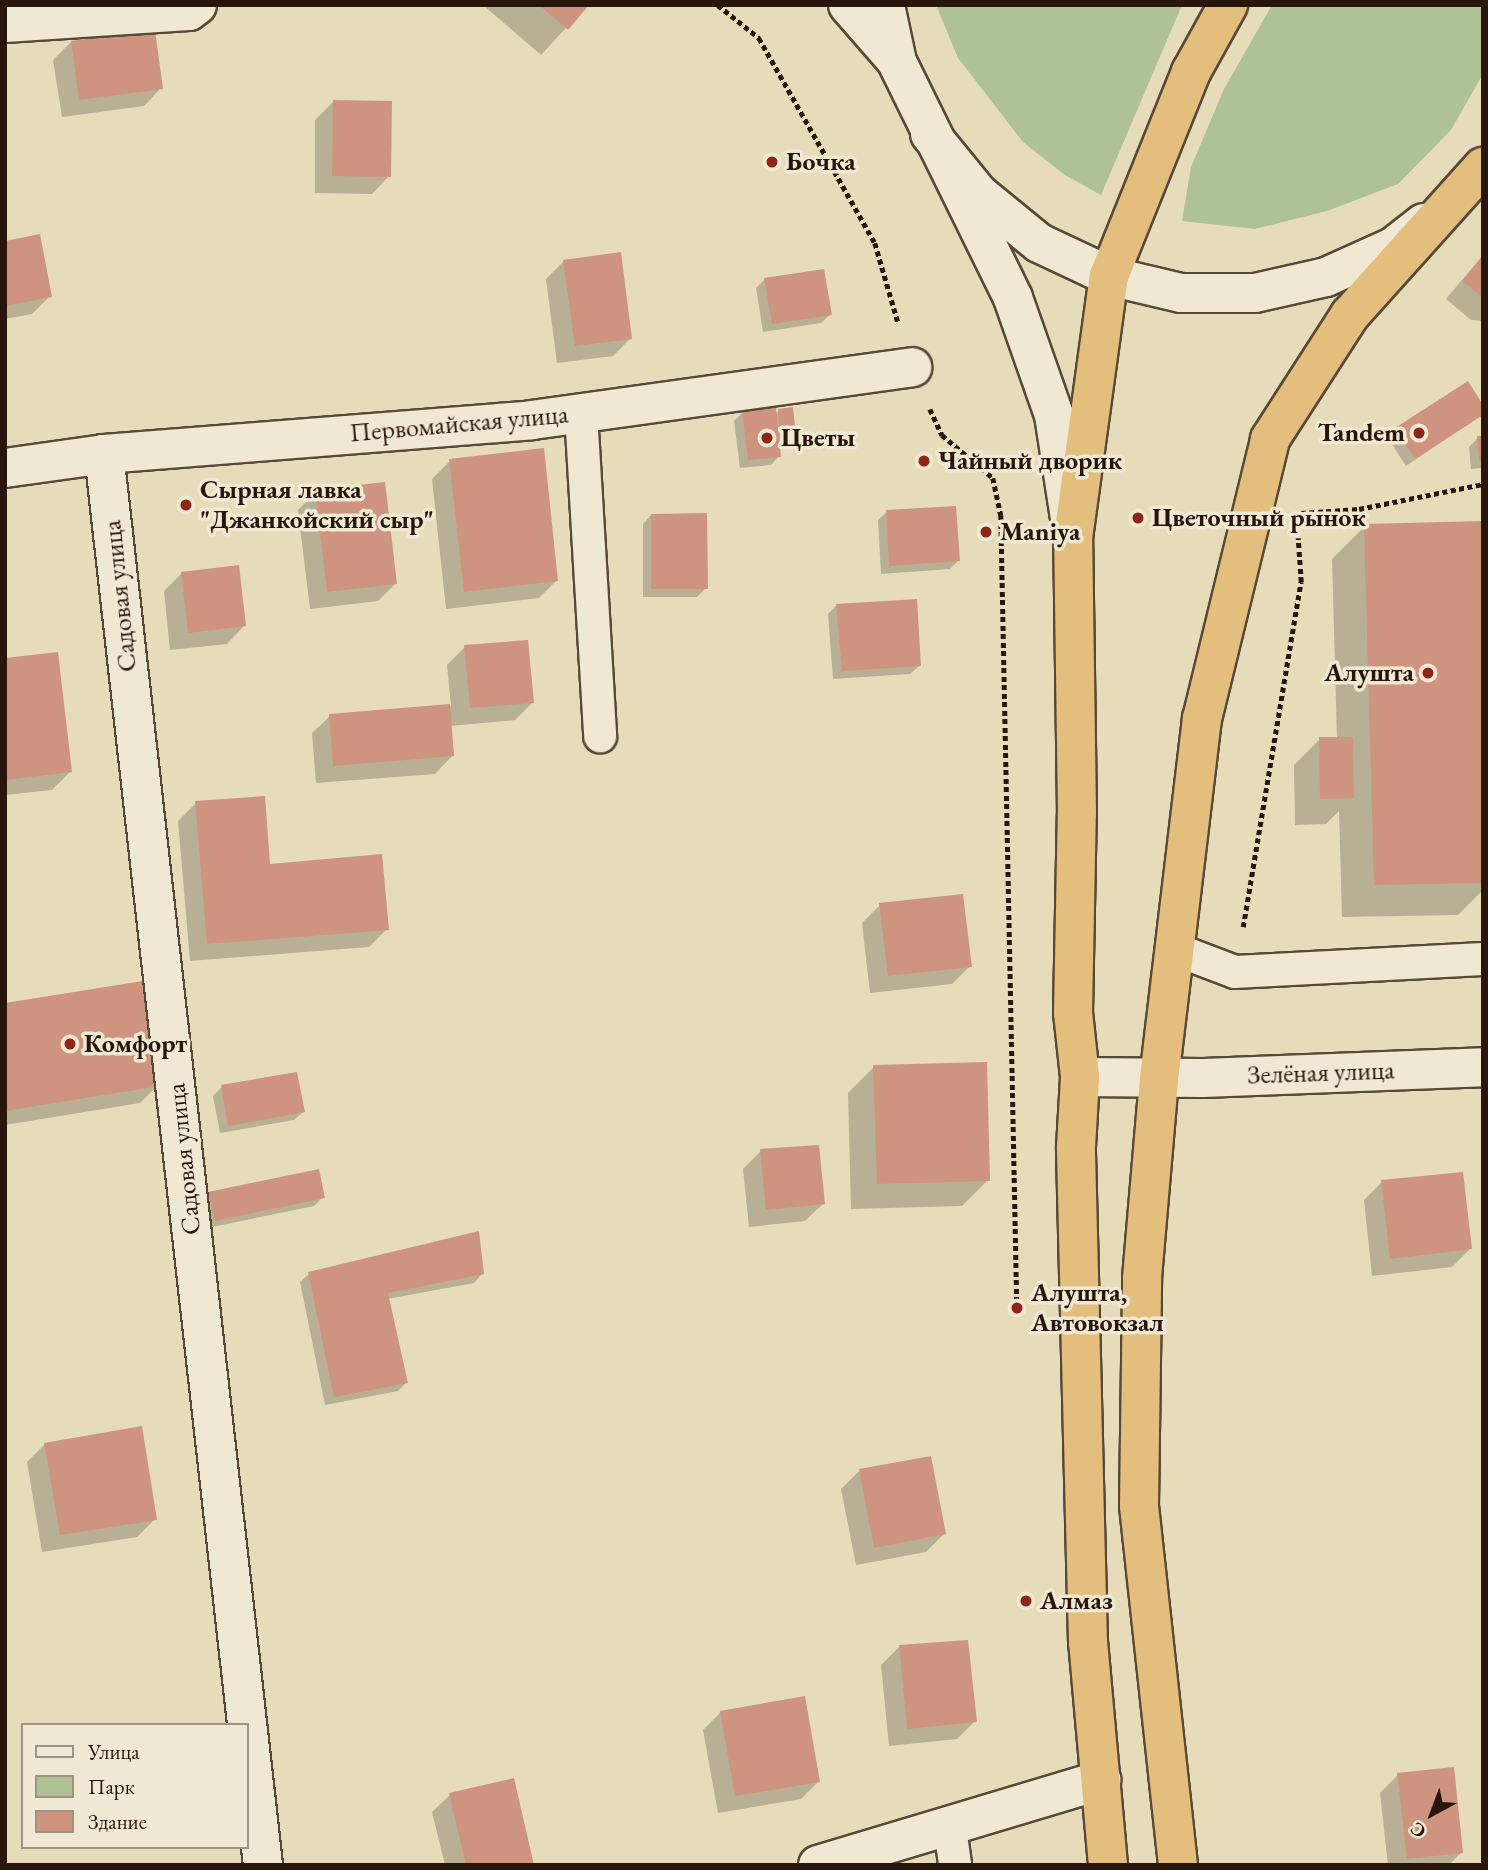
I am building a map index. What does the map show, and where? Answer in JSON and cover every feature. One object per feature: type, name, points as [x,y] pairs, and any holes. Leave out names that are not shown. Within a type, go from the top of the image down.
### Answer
[{"type":"highway","points":[[1108,1865],[1088,1643],[1077,1161],[1080,1077],[1073,1013],[1077,813],[1073,537],[1110,276],[1191,72],[1228,5]]},
{"type":"highway","points":[[1178,1865],[1139,1505],[1142,1278],[1159,1079],[1177,950],[1202,719],[1270,439],[1350,315],[1483,167]]},
{"type":"street","points":[[5,23],[189,11],[197,5]]},
{"type":"street","points":[[848,5],[897,61]]},
{"type":"street","points":[[885,5],[897,61],[930,134],[1013,298],[1054,415],[1073,537]]},
{"type":"street","points":[[930,134],[979,194],[1039,243],[1110,276],[1181,293],[1255,293],[1314,280],[1393,247],[1451,202]]},
{"type":"street","name":"Первомайская улица","points":[[5,468],[104,454],[581,413],[912,367]]},
{"type":"street","name":"Садовая улица","points":[[104,454],[247,1723]]},
{"type":"street","name":"Зелёная улица","points":[[1080,1077],[1159,1079],[1483,1067]]},
{"type":"street","name":"Садовая улица","points":[[248,1732],[263,1865]]},
{"type":"street","points":[[818,1865],[953,1847],[1102,1780]]},
{"type":"lane","points":[[581,413],[600,736]]},
{"type":"lane","points":[[1177,950],[1235,972],[1483,959]]},
{"type":"path","points":[[718,5],[759,38],[875,243],[912,367],[942,435],[993,478],[1001,515],[1017,1308]]},
{"type":"path","points":[[1235,972],[1301,582],[1297,513],[1359,509],[1483,484]]},
{"type":"green space","points":[[936,5],[1182,5],[1101,195],[1065,175],[1023,142],[958,58]]},
{"type":"green space","points":[[1272,5],[1483,5],[1483,74],[1451,130],[1398,184],[1327,211],[1255,229],[1182,221],[1191,167],[1224,89]]},
{"type":"building","points":[[539,5],[589,5],[568,30]]},
{"type":"building","points":[[155,30],[163,89],[79,100],[71,41]]},
{"type":"building","points":[[333,100],[392,101],[391,177],[332,176]]},
{"type":"building","points":[[40,234],[52,297],[5,306],[5,241]]},
{"type":"building","points":[[621,252],[632,339],[575,346],[563,260]]},
{"type":"building","points":[[1483,256],[1483,298],[1462,281]]},
{"type":"building","points":[[824,269],[832,315],[772,324],[764,278]]},
{"type":"building","points":[[1468,381],[1483,405],[1483,415],[1415,459],[1395,428]]},
{"type":"building","points":[[776,407],[781,457],[748,460],[742,410]]},
{"type":"building","points":[[793,407],[795,427],[779,428],[778,409]]},
{"type":"building","points":[[1477,436],[1483,436],[1483,461],[1479,461]]},
{"type":"building","points":[[544,448],[558,581],[464,592],[449,459]]},
{"type":"building","points":[[385,482],[397,584],[327,592],[315,490]]},
{"type":"building","points":[[956,506],[960,561],[889,566],[886,510]]},
{"type":"building","points":[[707,513],[708,589],[651,589],[651,514]]},
{"type":"building","points":[[1483,521],[1483,883],[1374,885],[1364,524]]},
{"type":"building","points":[[239,565],[246,626],[188,633],[181,572]]},
{"type":"building","points":[[917,599],[921,666],[842,671],[836,604]]},
{"type":"building","points":[[528,640],[534,703],[470,708],[464,645]]},
{"type":"building","points":[[58,652],[72,772],[5,780],[5,658]]},
{"type":"building","points":[[450,704],[454,756],[333,766],[329,714]]},
{"type":"building","points":[[1319,737],[1353,737],[1354,798],[1320,799]]},
{"type":"building","points":[[265,796],[270,864],[382,854],[389,930],[207,944],[195,801]]},
{"type":"building","points":[[963,894],[972,967],[888,976],[879,903]]},
{"type":"building","points":[[143,981],[160,1086],[5,1111],[5,1003]]},
{"type":"building","points":[[987,1062],[990,1181],[877,1184],[873,1065]]},
{"type":"building","points":[[297,1072],[305,1112],[228,1126],[221,1085]]},
{"type":"building","points":[[819,1145],[825,1204],[766,1210],[760,1149]]},
{"type":"building","points":[[319,1169],[325,1198],[215,1221],[208,1192]]},
{"type":"building","points":[[1463,1172],[1472,1249],[1390,1259],[1381,1180]]},
{"type":"building","points":[[479,1231],[484,1274],[388,1293],[408,1383],[334,1397],[308,1272]]},
{"type":"building","points":[[142,1426],[157,1520],[60,1535],[44,1443]]},
{"type":"building","points":[[931,1456],[946,1534],[874,1548],[859,1469]]},
{"type":"building","points":[[968,1640],[977,1722],[907,1729],[899,1645]]},
{"type":"building","points":[[805,1696],[820,1782],[735,1796],[720,1711]]},
{"type":"building","points":[[1454,1767],[1463,1853],[1407,1859],[1397,1773]]},
{"type":"building","points":[[514,1778],[534,1865],[466,1865],[449,1793]]},
{"type":"place","name":"Бочка","points":[[772,162]]},
{"type":"place","name":"Tandem","points":[[1419,433]]},
{"type":"place","name":"Цветы","points":[[767,438]]},
{"type":"place","name":"Чайный дворик","points":[[924,461]]},
{"type":"place","name":"Сырная лавка \"Джанкойский сыр\"","points":[[186,505]]},
{"type":"place","name":"Цветочный рынок","points":[[1138,518]]},
{"type":"place","name":"Maniya","points":[[986,532]]},
{"type":"place","name":"Алушта","points":[[1428,673]]},
{"type":"place","name":"Комфорт","points":[[70,1044]]},
{"type":"place","name":"Алушта, Автовокзал","points":[[1017,1308]]},
{"type":"place","name":"Алмаз","points":[[1026,1601]]}]
